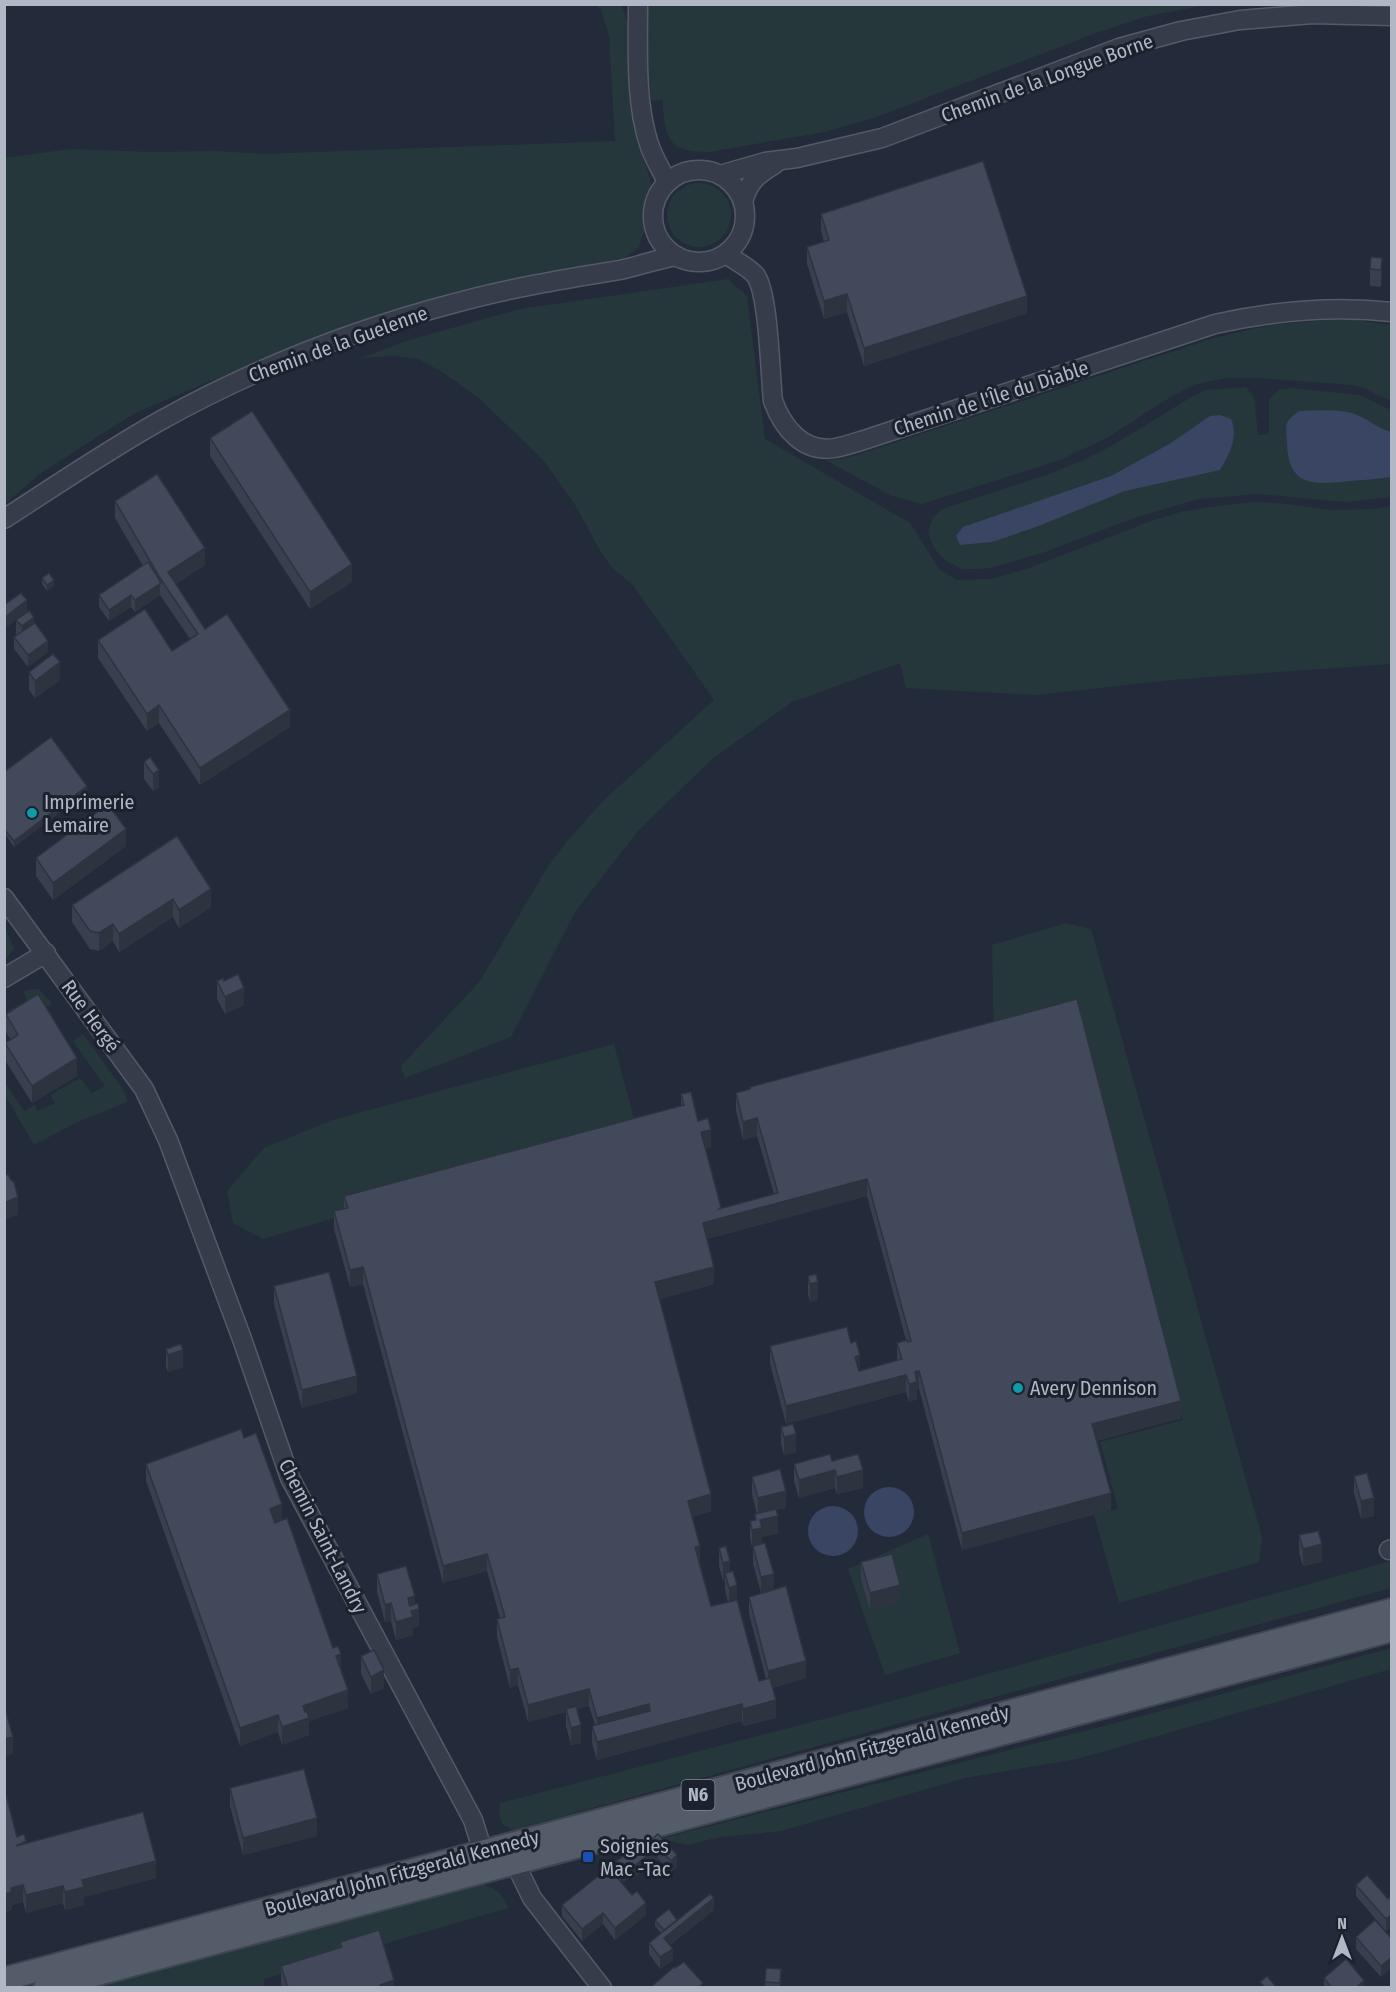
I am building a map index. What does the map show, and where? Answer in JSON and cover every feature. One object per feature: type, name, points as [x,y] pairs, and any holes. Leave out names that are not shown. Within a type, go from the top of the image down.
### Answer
[{"type":"main road","name":"Boulevard John Fitzgerald Kennedy","points":[[4,1979],[1392,1610]]},
{"type":"main road","name":"Boulevard John Fitzgerald Kennedy","points":[[45,1988],[1392,1630]]},
{"type":"street","points":[[638,4],[638,57],[645,130],[652,152],[667,182]]},
{"type":"street","name":"Chemin de la Longue Borne","points":[[720,175],[765,162],[779,161],[882,138],[1119,48],[1181,31],[1240,21],[1303,15],[1392,16]]},
{"type":"street","name":"Chemin de la Longue Borne","points":[[743,202],[747,189],[757,175],[779,161]]},
{"type":"street","points":[[690,171],[706,171],[720,175],[733,184],[746,213],[744,229],[737,243],[726,254],[711,261],[695,262],[677,256],[667,249],[659,238],[653,212],[657,199],[667,182],[690,171]]},
{"type":"street","points":[[633,266],[644,253],[656,229]]},
{"type":"street","name":"Chemin de l'Île du Diable","points":[[726,254],[754,274],[759,283],[765,308],[773,401],[783,424],[790,433],[805,444],[824,448],[835,448],[867,439],[1215,324],[1283,311],[1341,308],[1392,312]]},
{"type":"street","name":"Chemin de la Guelenne","points":[[4,519],[91,462],[158,422],[254,374],[304,353],[456,302],[677,256]]},
{"type":"street","name":"Rue Hergé","points":[[4,898],[144,1089],[168,1140]]},
{"type":"street","points":[[4,978],[46,953]]},
{"type":"street","name":"Chemin Saint-Landry","points":[[168,1140],[242,1339],[290,1478],[473,1820],[483,1852]]},
{"type":"street","points":[[515,1863],[532,1898],[599,1983]]},
{"type":"shaded area","points":[[621,4],[628,23],[631,107],[637,142],[649,174],[651,187],[645,209],[645,228],[639,247],[625,258],[515,278],[450,293],[317,336],[133,414],[41,473],[6,503],[4,158],[71,149],[151,152],[218,151],[262,154],[615,141],[609,36],[601,10],[596,5]]},
{"type":"shaded area","points":[[648,4],[1206,5],[1148,16],[1096,33],[874,118],[825,132],[709,152],[683,149],[676,145],[667,133],[662,100],[652,101],[648,73]]},
{"type":"shaded area","points":[[693,183],[705,183],[722,192],[729,203],[731,215],[729,227],[722,238],[705,247],[693,247],[681,242],[672,233],[667,221],[667,209],[672,197],[681,188]]},
{"type":"shaded area","points":[[728,279],[747,296],[765,439],[910,523],[939,569],[957,580],[991,579],[1029,568],[1180,512],[1256,502],[1330,510],[1373,509],[1391,506],[1391,664],[1170,680],[1037,695],[906,688],[900,663],[792,702],[712,759],[638,831],[575,912],[511,1037],[405,1078],[401,1066],[480,981],[547,868],[567,841],[605,799],[714,700],[632,584],[612,568],[577,508],[544,461],[479,398],[442,372],[418,359],[393,356],[361,358],[409,340],[520,309]]},
{"type":"shaded area","points":[[1356,320],[1391,325],[1391,401],[1361,387],[1351,385],[1260,378],[1226,378],[1193,385],[1107,438],[1060,460],[922,504],[892,496],[825,460],[860,454],[1214,338],[1271,325]]},
{"type":"shaded area","points":[[1246,387],[1254,397],[1258,435],[1269,434],[1269,400],[1278,390],[1291,388],[1359,395],[1391,410],[1391,497],[1345,502],[1258,494],[1198,499],[1131,519],[1045,552],[991,568],[962,569],[946,561],[934,548],[929,536],[930,524],[934,516],[942,509],[1049,474],[1081,461],[1113,445],[1206,390]]},
{"type":"shaded area","points":[[1066,923],[1091,929],[1262,1537],[1259,1562],[1119,1603],[1094,1515],[1118,1509],[1100,1442],[1183,1420],[1078,1021],[994,1043],[992,945]]},
{"type":"shaded area","points":[[5,928],[14,948],[4,961]]},
{"type":"shaded area","points":[[39,989],[52,1004],[47,1007],[45,1003],[13,1021],[8,1011],[27,1000],[23,992]]},
{"type":"shaded area","points":[[83,1034],[124,1091],[127,1102],[75,1123],[34,1145],[5,1095],[5,1087],[7,1085],[24,1111],[34,1105],[38,1111],[55,1103],[50,1095],[80,1078],[92,1093],[105,1086],[73,1041]]},
{"type":"shaded area","points":[[614,1044],[639,1137],[348,1214],[263,1239],[233,1223],[227,1191],[264,1148],[332,1120]]},
{"type":"shaded area","points":[[928,1534],[960,1653],[885,1675],[848,1569]]},
{"type":"shaded area","points":[[1391,1561],[1391,1588],[513,1830],[502,1824],[499,1814],[500,1803],[877,1705]]},
{"type":"shaded area","points":[[1391,1648],[1391,1669],[1077,1759],[965,1778],[781,1831],[720,1837],[687,1845],[659,1839],[1112,1724]]},
{"type":"shaded area","points":[[477,1883],[497,1891],[508,1908],[264,1979],[264,1987],[91,1988]]},
{"type":"water","points":[[1299,411],[1343,411],[1391,432],[1391,477],[1325,483],[1305,480],[1298,475],[1292,468],[1289,457],[1286,428],[1290,418]]},
{"type":"water","points":[[1220,415],[1231,419],[1234,432],[1230,452],[1220,470],[1125,491],[992,542],[960,545],[956,536],[963,527],[1111,476],[1171,443],[1210,416]]},
{"type":"water","points":[[884,1487],[894,1487],[907,1494],[914,1507],[914,1517],[907,1530],[894,1537],[884,1537],[875,1533],[868,1526],[864,1517],[864,1507],[868,1498],[875,1491]]},
{"type":"water","points":[[828,1506],[838,1506],[851,1513],[858,1526],[858,1536],[851,1549],[838,1556],[828,1556],[819,1552],[812,1545],[808,1536],[808,1526],[812,1517],[819,1510]]},
{"type":"building","points":[[983,161],[1027,296],[864,348],[847,294],[824,301],[807,247],[829,240],[821,214]]},
{"type":"building","points":[[1371,257],[1382,258],[1381,270],[1370,269]]},
{"type":"building","points":[[252,411],[352,564],[310,592],[210,438]]},
{"type":"building","points":[[157,474],[205,548],[168,572],[205,629],[227,614],[290,710],[200,768],[159,705],[147,714],[98,640],[145,609],[172,651],[198,634],[160,578],[115,501]]},
{"type":"building","points":[[148,562],[160,584],[135,600],[131,595],[109,610],[99,595]]},
{"type":"building","points":[[49,573],[54,580],[47,585],[42,578]]},
{"type":"building","points":[[21,593],[27,600],[4,618],[4,605]]},
{"type":"building","points":[[29,611],[34,617],[22,626],[16,620]]},
{"type":"building","points":[[35,623],[48,641],[28,655],[14,637]]},
{"type":"building","points":[[53,654],[60,662],[35,681],[29,672]]},
{"type":"building","name":"Imprimerie Lemaire","points":[[51,737],[87,786],[14,841],[4,829],[4,772]]},
{"type":"building","points":[[150,757],[159,770],[153,774],[144,762]]},
{"type":"building","points":[[108,804],[126,829],[53,883],[36,858]]},
{"type":"building","points":[[177,836],[211,889],[179,910],[173,899],[119,934],[113,924],[99,933],[90,931],[72,905]]},
{"type":"building","points":[[238,974],[244,988],[225,997],[217,981],[223,978],[224,981]]},
{"type":"building","points":[[38,994],[77,1058],[32,1086],[5,1043],[18,1035],[6,1014]]},
{"type":"building","name":"Avery Dennison","points":[[1077,999],[1181,1401],[1092,1424],[1111,1493],[962,1533],[919,1371],[915,1372],[917,1382],[909,1384],[906,1375],[786,1406],[770,1346],[847,1327],[851,1343],[856,1341],[860,1355],[855,1357],[859,1371],[902,1359],[897,1343],[911,1341],[867,1179],[703,1223],[714,1267],[655,1282],[711,1494],[688,1501],[700,1546],[695,1547],[711,1606],[737,1600],[759,1681],[770,1678],[776,1700],[743,1709],[742,1704],[597,1742],[592,1726],[650,1711],[649,1704],[597,1718],[589,1689],[528,1705],[518,1668],[510,1670],[497,1619],[505,1617],[487,1554],[443,1566],[363,1267],[350,1270],[334,1211],[348,1208],[344,1196],[684,1105],[681,1094],[691,1092],[698,1121],[708,1118],[711,1130],[701,1132],[721,1207],[719,1209],[778,1193],[757,1118],[743,1122],[736,1093],[750,1089],[750,1087]]},
{"type":"building","points":[[8,1174],[14,1182],[18,1197],[4,1203],[4,1176]]},
{"type":"building","points":[[329,1272],[357,1376],[302,1390],[274,1286]]},
{"type":"building","points":[[816,1274],[818,1282],[810,1284],[808,1276]]},
{"type":"building","points":[[181,1344],[183,1350],[168,1355],[166,1349]]},
{"type":"building","points":[[793,1424],[796,1434],[784,1437],[781,1427]]},
{"type":"building","points":[[241,1429],[244,1438],[256,1433],[282,1504],[270,1509],[275,1523],[287,1518],[333,1648],[338,1646],[341,1654],[336,1656],[348,1690],[303,1706],[309,1718],[282,1727],[278,1715],[240,1728],[146,1464]]},
{"type":"building","points":[[830,1454],[832,1461],[858,1454],[863,1470],[837,1477],[835,1470],[799,1480],[794,1464]]},
{"type":"building","points":[[780,1469],[786,1491],[758,1498],[752,1477]]},
{"type":"building","points":[[1367,1473],[1374,1498],[1361,1501],[1354,1476]]},
{"type":"building","points":[[776,1509],[778,1516],[760,1520],[762,1528],[752,1530],[750,1521],[756,1520],[755,1514]]},
{"type":"building","points":[[1318,1531],[1322,1544],[1303,1549],[1299,1535]]},
{"type":"building","points":[[765,1543],[774,1574],[761,1577],[753,1546]]},
{"type":"building","points":[[726,1546],[730,1561],[723,1563],[719,1548]]},
{"type":"building","points":[[892,1554],[900,1585],[870,1593],[861,1562]]},
{"type":"building","points":[[406,1566],[415,1596],[408,1598],[409,1604],[410,1606],[418,1603],[419,1609],[411,1611],[413,1617],[396,1622],[391,1603],[385,1605],[377,1574]]},
{"type":"building","points":[[733,1571],[737,1585],[729,1588],[725,1573]]},
{"type":"building","points":[[786,1586],[806,1661],[768,1671],[749,1597]]},
{"type":"building","points":[[374,1650],[384,1670],[371,1677],[361,1656]]},
{"type":"building","points":[[4,1705],[13,1737],[4,1739]]},
{"type":"building","points":[[576,1706],[581,1725],[571,1728],[566,1709]]},
{"type":"building","points":[[304,1769],[317,1818],[243,1838],[230,1788]]},
{"type":"building","points":[[4,1787],[17,1837],[24,1834],[26,1841],[16,1846],[143,1812],[156,1861],[82,1880],[84,1887],[65,1892],[63,1886],[26,1895],[23,1885],[11,1888],[12,1892],[4,1894]]},
{"type":"building","points":[[658,1834],[677,1855],[671,1861],[658,1847],[633,1867],[631,1864],[616,1876],[632,1895],[637,1891],[646,1903],[615,1928],[603,1913],[582,1929],[562,1905],[642,1841],[645,1845]]},
{"type":"building","points":[[1367,1875],[1388,1899],[1392,1895],[1392,1914],[1386,1919],[1356,1885]]},
{"type":"building","points":[[710,1894],[714,1898],[664,1938],[673,1949],[660,1957],[649,1943]]},
{"type":"building","points":[[669,1909],[677,1920],[664,1930],[655,1920]]},
{"type":"building","points":[[1375,1920],[1392,1939],[1392,1957],[1381,1966],[1356,1937]]},
{"type":"building","points":[[379,1930],[394,1980],[380,1985],[380,1988],[288,1988],[281,1966],[342,1947],[340,1942]]},
{"type":"building","points":[[1346,1959],[1364,1980],[1356,1988],[1332,1988],[1324,1978]]},
{"type":"building","points":[[684,1962],[703,1983],[698,1988],[654,1988],[652,1986],[674,1967]]},
{"type":"building","points":[[766,1968],[781,1969],[780,1983],[765,1982]]},
{"type":"building","points":[[1267,1976],[1277,1988],[1265,1988],[1260,1982]]},
{"type":"place","name":"Imprimerie Lemaire","points":[[32,813]]},
{"type":"place","name":"Avery Dennison","points":[[1018,1388]]},
{"type":"place","name":"Soignies Mac -Tac","points":[[588,1857]]}]
